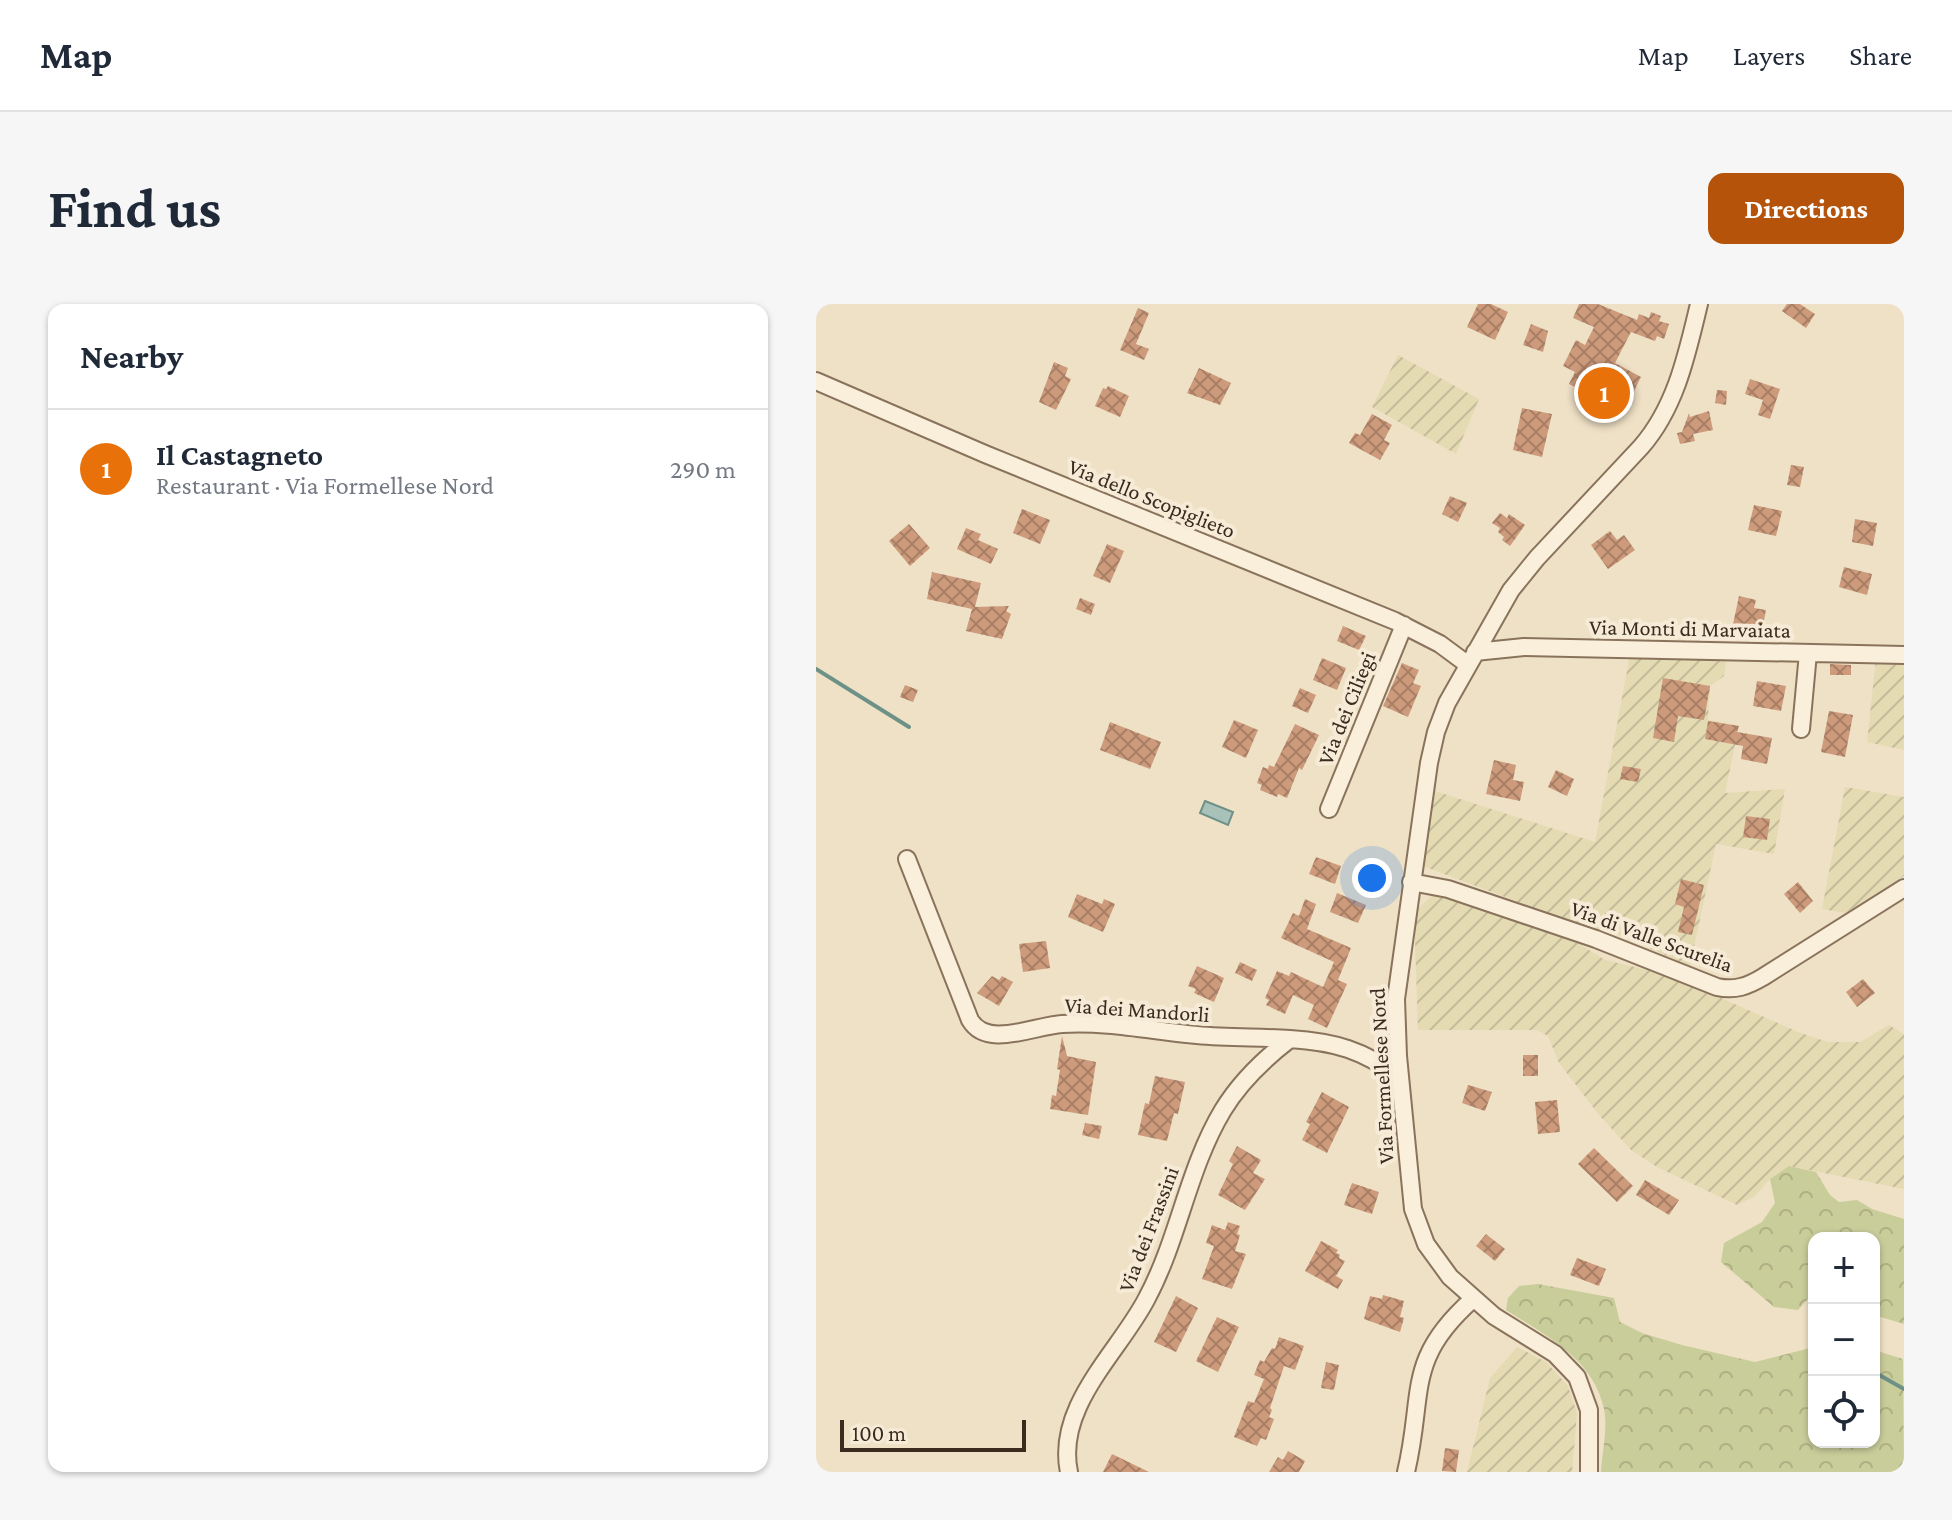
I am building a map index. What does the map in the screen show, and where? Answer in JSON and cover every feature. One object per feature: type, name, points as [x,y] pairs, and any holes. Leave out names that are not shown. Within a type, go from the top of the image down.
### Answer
[{"type":"street","name":"Via Formellese Nord","points":[[1589,1472],[1589,1410],[1587,1396],[1577,1377],[1555,1354],[1473,1299],[1437,1261],[1426,1244],[1416,1218],[1409,1182],[1397,991],[1433,743],[1447,703],[1505,599],[1531,564],[1658,425],[1677,387],[1699,304]]},
{"type":"street","name":"Via dello Scopiglieto","points":[[816,381],[985,454],[1404,625],[1471,658]]},
{"type":"street","name":"Via dei Ciliegi","points":[[1329,809],[1404,625]]},
{"type":"street","name":"Via Monti di Marvaiata","points":[[1471,658],[1524,647],[1904,655]]},
{"type":"street","points":[[1801,729],[1808,653]]},
{"type":"street","name":"Via dei Mandorli","points":[[907,859],[970,1020],[978,1031],[1000,1035],[1076,1023],[1329,1043],[1355,1050],[1400,1077]]},
{"type":"street","name":"Via di Valle Scurelia","points":[[1411,882],[1442,887],[1607,942],[1725,989],[1743,987],[1763,977],[1904,888]]},
{"type":"street","name":"Via dei Frassini","points":[[1069,1472],[1068,1444],[1078,1408],[1149,1295],[1212,1131],[1229,1101],[1271,1054],[1290,1039]]},
{"type":"street","points":[[1406,1472],[1424,1360],[1443,1328],[1473,1299]]},
{"type":"shaded area","points":[[1398,355],[1479,399],[1456,454],[1372,407]]},
{"type":"shaded area","points":[[1630,655],[1727,656],[1724,676],[1710,686],[1708,720],[1739,726],[1725,793],[1785,789],[1774,854],[1716,844],[1690,966],[1617,934],[1579,925],[1423,866],[1435,791],[1595,842]]},
{"type":"shaded area","points":[[1876,658],[1904,659],[1904,750],[1867,742]]},
{"type":"shaded area","points":[[1845,787],[1904,797],[1904,876],[1845,913],[1822,909]]},
{"type":"shaded area","points":[[1442,893],[1579,944],[1605,960],[1669,975],[1798,1032],[1828,1042],[1860,1042],[1889,1025],[1904,1034],[1904,1189],[1789,1166],[1770,1179],[1755,1196],[1737,1205],[1657,1167],[1631,1150],[1559,1063],[1548,1036],[1537,1030],[1418,1030],[1414,912],[1432,896]]},
{"type":"shaded area","points":[[1517,1347],[1546,1362],[1568,1386],[1577,1413],[1572,1472],[1467,1472],[1490,1378]]},
{"type":"green space","points":[[1789,1166],[1816,1172],[1830,1195],[1839,1202],[1857,1200],[1872,1209],[1904,1219],[1904,1324],[1880,1317],[1880,1232],[1808,1232],[1808,1299],[1798,1310],[1774,1307],[1721,1262],[1724,1243],[1762,1222],[1775,1203],[1770,1179]]},
{"type":"green space","points":[[1538,1284],[1614,1298],[1620,1322],[1642,1333],[1755,1362],[1808,1349],[1808,1448],[1880,1448],[1880,1352],[1903,1359],[1904,1472],[1601,1472],[1605,1416],[1598,1391],[1590,1376],[1566,1350],[1506,1310],[1508,1298],[1519,1286]]},
{"type":"water","points":[[1205,801],[1233,812],[1228,825],[1200,813]]},
{"type":"building","points":[[1478,304],[1491,304],[1508,312],[1495,340],[1467,327]]},
{"type":"building","points":[[1579,304],[1598,304],[1637,320],[1639,314],[1649,318],[1651,312],[1661,316],[1659,321],[1669,324],[1664,339],[1657,336],[1655,341],[1631,332],[1615,363],[1641,377],[1631,397],[1627,395],[1609,422],[1580,407],[1583,401],[1575,397],[1579,389],[1569,384],[1575,372],[1563,366],[1576,340],[1585,345],[1594,327],[1573,318]]},
{"type":"building","points":[[1787,304],[1800,304],[1815,314],[1806,328],[1782,311]]},
{"type":"building","points":[[1138,308],[1149,313],[1136,344],[1149,349],[1144,360],[1120,350]]},
{"type":"building","points":[[1531,324],[1548,331],[1543,352],[1523,345]]},
{"type":"building","points":[[1054,362],[1068,368],[1065,376],[1071,379],[1056,410],[1039,402]]},
{"type":"building","points":[[1199,368],[1231,383],[1220,405],[1187,393]]},
{"type":"building","points":[[1750,379],[1780,389],[1770,419],[1758,415],[1763,400],[1745,394]]},
{"type":"building","points":[[1108,386],[1129,396],[1120,417],[1095,406],[1103,388]]},
{"type":"building","points":[[1717,390],[1727,391],[1726,405],[1715,403]]},
{"type":"building","points":[[1522,408],[1552,414],[1542,457],[1513,450]]},
{"type":"building","points":[[1709,411],[1713,430],[1693,434],[1695,441],[1680,444],[1677,433],[1682,432],[1689,413],[1690,417]]},
{"type":"building","points":[[1372,414],[1392,425],[1384,440],[1390,443],[1380,460],[1349,443],[1355,433],[1360,435]]},
{"type":"building","points":[[1791,465],[1804,467],[1800,487],[1787,485]]},
{"type":"building","points":[[1450,496],[1467,503],[1458,522],[1442,514]]},
{"type":"building","points":[[1754,505],[1782,511],[1776,536],[1748,530]]},
{"type":"building","points":[[1022,509],[1050,520],[1040,544],[1013,533]]},
{"type":"building","points":[[1500,513],[1507,518],[1509,514],[1525,525],[1510,546],[1502,540],[1504,537],[1498,532],[1500,528],[1492,523]]},
{"type":"building","points":[[1855,519],[1877,523],[1873,546],[1852,542]]},
{"type":"building","points":[[909,524],[930,548],[910,566],[889,541]]},
{"type":"building","points":[[966,528],[981,534],[978,540],[998,549],[991,564],[957,549]]},
{"type":"building","points":[[1610,531],[1617,540],[1624,535],[1635,550],[1608,569],[1591,545]]},
{"type":"building","points":[[1107,544],[1124,551],[1110,583],[1093,576]]},
{"type":"building","points":[[1844,567],[1872,574],[1867,595],[1839,587]]},
{"type":"building","points":[[932,572],[981,583],[975,607],[1009,606],[1006,611],[1011,614],[1002,639],[966,631],[972,609],[927,599]]},
{"type":"building","points":[[1739,596],[1756,600],[1754,608],[1766,610],[1761,635],[1732,629]]},
{"type":"building","points":[[1080,598],[1095,604],[1091,615],[1076,609]]},
{"type":"building","points":[[1343,626],[1366,636],[1359,650],[1337,641]]},
{"type":"building","points":[[1322,658],[1346,668],[1337,690],[1313,680]]},
{"type":"building","points":[[1402,663],[1419,670],[1413,683],[1421,686],[1408,717],[1383,706]]},
{"type":"building","points":[[1830,664],[1851,665],[1851,675],[1830,675]]},
{"type":"building","points":[[1663,678],[1710,686],[1704,720],[1678,716],[1674,742],[1653,738]]},
{"type":"building","points":[[1757,681],[1786,686],[1781,711],[1753,706]]},
{"type":"building","points":[[905,685],[918,690],[913,702],[900,697]]},
{"type":"building","points":[[1300,688],[1316,695],[1308,713],[1292,706]]},
{"type":"building","points":[[1829,711],[1853,715],[1845,757],[1821,752]]},
{"type":"building","points":[[1234,720],[1258,730],[1246,758],[1222,747]]},
{"type":"building","points":[[1708,721],[1739,726],[1737,732],[1772,738],[1767,764],[1741,759],[1743,746],[1705,739]]},
{"type":"building","points":[[1110,722],[1161,742],[1150,769],[1100,750]]},
{"type":"building","points":[[1295,724],[1319,735],[1302,770],[1299,768],[1287,798],[1278,794],[1277,797],[1260,790],[1262,785],[1257,783],[1263,767],[1274,767]]},
{"type":"building","points":[[1494,760],[1516,765],[1513,780],[1524,782],[1520,801],[1486,794]]},
{"type":"building","points":[[1623,766],[1641,769],[1638,782],[1620,779]]},
{"type":"building","points":[[1556,770],[1574,779],[1567,796],[1548,787]]},
{"type":"building","points":[[1746,816],[1770,819],[1767,840],[1743,837]]},
{"type":"building","points":[[1316,857],[1341,866],[1335,884],[1309,874]]},
{"type":"building","points":[[1681,879],[1704,885],[1692,935],[1678,932],[1684,907],[1675,904]]},
{"type":"building","points":[[1798,882],[1813,901],[1800,913],[1784,894]]},
{"type":"building","points":[[1337,893],[1366,905],[1358,923],[1330,912]]},
{"type":"building","points":[[1077,894],[1102,904],[1104,899],[1115,904],[1103,932],[1068,917]]},
{"type":"building","points":[[1305,899],[1316,904],[1307,929],[1351,948],[1338,980],[1347,984],[1327,1028],[1308,1019],[1314,1005],[1293,995],[1285,1014],[1266,1005],[1269,1000],[1265,998],[1277,971],[1289,976],[1291,972],[1323,987],[1334,962],[1281,938],[1293,913],[1299,916]]},
{"type":"building","points":[[1046,941],[1050,968],[1023,972],[1019,944]]},
{"type":"building","points":[[1240,962],[1257,970],[1252,981],[1235,973]]},
{"type":"building","points":[[1197,966],[1224,978],[1214,1002],[1194,993],[1196,989],[1188,986]]},
{"type":"building","points":[[992,976],[999,980],[1002,976],[1013,982],[999,1006],[977,993]]},
{"type":"building","points":[[1863,979],[1875,993],[1857,1007],[1846,992]]},
{"type":"building","points":[[1062,1036],[1067,1056],[1096,1062],[1088,1115],[1050,1109],[1052,1095],[1056,1096]]},
{"type":"building","points":[[1523,1055],[1538,1055],[1538,1076],[1523,1076]]},
{"type":"building","points":[[1155,1076],[1185,1082],[1178,1114],[1174,1113],[1167,1141],[1138,1135]]},
{"type":"building","points":[[1468,1085],[1492,1092],[1485,1111],[1462,1103]]},
{"type":"building","points":[[1322,1092],[1349,1107],[1327,1153],[1302,1140],[1310,1124],[1306,1122]]},
{"type":"building","points":[[1557,1100],[1560,1132],[1538,1134],[1535,1102]]},
{"type":"building","points":[[1085,1123],[1102,1126],[1099,1139],[1082,1135]]},
{"type":"building","points":[[1237,1146],[1261,1160],[1253,1173],[1265,1179],[1245,1210],[1218,1195],[1233,1164],[1229,1161]]},
{"type":"building","points":[[1594,1148],[1633,1186],[1617,1202],[1578,1164]]},
{"type":"building","points":[[1645,1180],[1679,1200],[1669,1215],[1636,1195]]},
{"type":"building","points":[[1352,1183],[1379,1192],[1372,1214],[1344,1205]]},
{"type":"building","points":[[1228,1222],[1240,1226],[1235,1251],[1246,1254],[1232,1289],[1202,1279],[1214,1246],[1206,1243],[1212,1225],[1225,1230]]},
{"type":"building","points":[[1486,1234],[1505,1249],[1495,1261],[1476,1246]]},
{"type":"building","points":[[1321,1241],[1338,1250],[1339,1258],[1345,1261],[1336,1276],[1343,1280],[1338,1289],[1305,1271]]},
{"type":"building","points":[[1577,1258],[1606,1269],[1599,1286],[1570,1275]]},
{"type":"building","points":[[1383,1295],[1404,1301],[1400,1332],[1364,1319],[1370,1296],[1382,1299]]},
{"type":"building","points":[[1176,1296],[1198,1308],[1176,1352],[1154,1342]]},
{"type":"building","points":[[1217,1317],[1239,1327],[1218,1372],[1196,1361]]},
{"type":"building","points":[[1279,1337],[1304,1346],[1295,1370],[1284,1366],[1270,1408],[1269,1417],[1274,1419],[1266,1440],[1261,1438],[1257,1446],[1234,1437],[1248,1401],[1254,1403],[1264,1379],[1254,1375],[1260,1360],[1264,1362],[1272,1348],[1275,1349]]},
{"type":"building","points":[[1326,1362],[1339,1365],[1334,1390],[1321,1388]]},
{"type":"building","points":[[1445,1448],[1459,1450],[1456,1472],[1442,1471]]},
{"type":"building","points":[[1288,1451],[1305,1461],[1299,1472],[1269,1472],[1278,1457],[1283,1460]]},
{"type":"building","points":[[1112,1454],[1149,1472],[1103,1472]]},
{"type":"waterway","points":[[816,669],[909,727]]},
{"type":"waterway","points":[[1880,1375],[1904,1389]]},
{"type":"place","name":"Il Castagneto","points":[[1604,393]]}]
